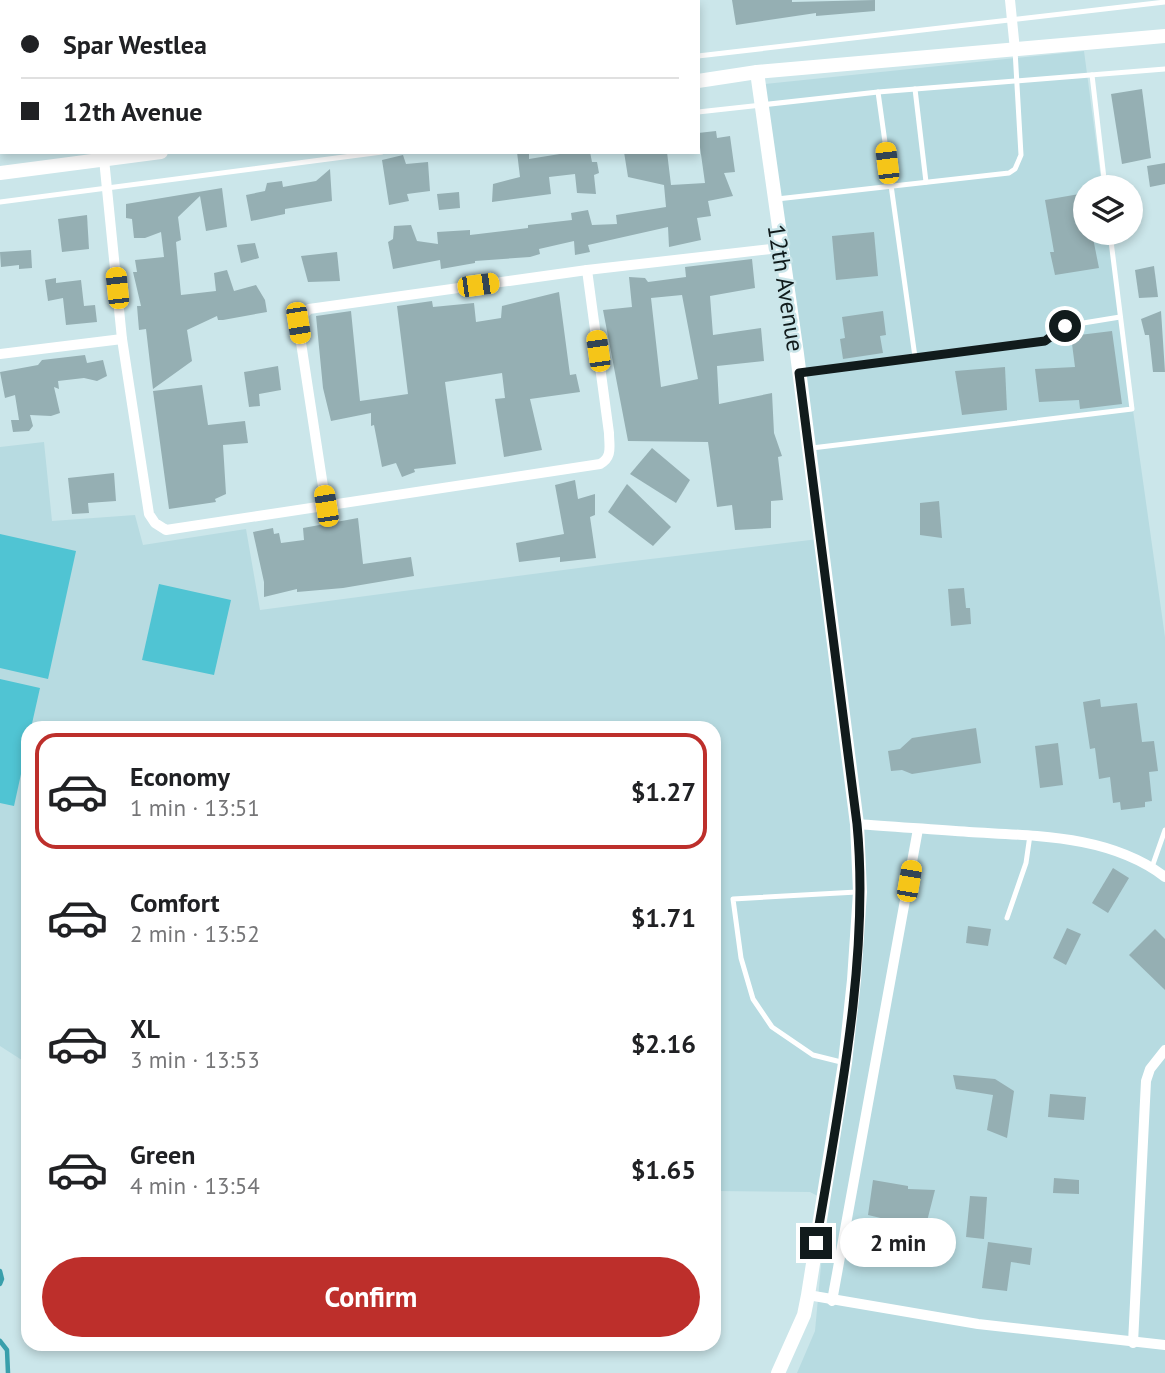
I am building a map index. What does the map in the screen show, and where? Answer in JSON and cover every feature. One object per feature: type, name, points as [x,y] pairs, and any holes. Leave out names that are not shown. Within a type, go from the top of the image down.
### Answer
[{"type":"street","points":[[1010,0],[1015,50]]},
{"type":"street","points":[[700,80],[757,72],[1165,36]]},
{"type":"street","name":"12th Avenue","points":[[757,72],[857,824],[860,892],[845,1063],[808,1295],[804,1315],[778,1373]]},
{"type":"street","points":[[0,173],[145,154]]},
{"type":"street","points":[[104,159],[122,339],[149,514],[155,523],[166,530],[600,464],[605,461],[610,455],[609,433],[587,270]]},
{"type":"street","points":[[326,506],[298,323],[304,313],[315,307],[587,270],[780,248]]},
{"type":"street","points":[[0,354],[122,339]]},
{"type":"street","points":[[857,824],[1030,835],[1101,845],[1152,867],[1165,877]]},
{"type":"street","points":[[832,1300],[918,829]]},
{"type":"street","points":[[1133,1343],[1146,1081],[1150,1069],[1165,1050]]},
{"type":"street","points":[[808,1295],[978,1324],[1165,1345]]},
{"type":"lane","points":[[700,56],[1165,2]]},
{"type":"lane","points":[[773,200],[1009,173],[1015,169],[1021,155],[1015,50]]},
{"type":"lane","points":[[700,112],[878,92],[1165,69]]},
{"type":"lane","points":[[1092,75],[1104,175]]},
{"type":"lane","points":[[915,89],[926,182]]},
{"type":"lane","points":[[878,92],[915,358]]},
{"type":"lane","points":[[0,202],[367,154]]},
{"type":"lane","points":[[808,448],[1132,409],[1111,245]]},
{"type":"lane","points":[[799,373],[1045,341],[1065,326],[1120,317]]},
{"type":"lane","points":[[1152,867],[1165,830]]},
{"type":"lane","points":[[1007,918],[1026,863],[1030,835]]},
{"type":"lane","points":[[845,1063],[813,1055],[772,1027],[753,999],[741,958],[733,899],[860,892]]},
{"type":"shaded area","points":[[1084,51],[1100,175],[1073,175],[1073,245],[1110,245],[1165,637],[1165,1373],[797,1373],[815,1331],[827,1201],[810,1192],[721,1191],[721,721],[21,721],[21,1060],[0,1046],[0,447],[44,442],[52,521],[135,515],[143,545],[246,529],[260,610],[827,538],[765,84]]},
{"type":"shaded area","points":[[0,534],[76,551],[48,679],[0,668]]},
{"type":"shaded area","points":[[159,584],[231,600],[214,675],[142,660]]},
{"type":"shaded area","points":[[0,679],[40,688],[33,721],[21,721],[21,774],[14,806],[0,803]]},
{"type":"building","points":[[732,0],[875,0],[875,11],[816,16],[816,13],[736,25]]},
{"type":"building","points":[[1142,89],[1151,158],[1122,164],[1111,94]]},
{"type":"building","points":[[716,131],[717,138],[730,136],[735,172],[724,173],[733,196],[708,201],[711,216],[697,218],[701,240],[669,247],[668,227],[588,245],[590,252],[575,255],[574,241],[539,249],[540,254],[530,257],[475,261],[441,269],[440,260],[393,269],[388,242],[393,239],[394,226],[411,225],[417,241],[438,244],[437,232],[470,230],[470,235],[528,228],[528,225],[572,220],[571,213],[588,210],[592,225],[617,224],[616,215],[666,207],[664,185],[628,177],[624,154],[667,154],[671,185],[705,183],[700,133]]},
{"type":"building","points":[[517,154],[529,154],[529,159],[560,154],[590,154],[592,162],[597,162],[599,173],[594,175],[596,194],[577,193],[575,174],[549,177],[551,194],[492,202],[493,184],[520,177]]},
{"type":"building","points":[[403,155],[406,164],[428,162],[430,191],[407,194],[409,201],[389,205],[382,160]]},
{"type":"building","points":[[1165,163],[1165,184],[1150,187],[1147,166]]},
{"type":"building","points":[[330,169],[332,201],[285,209],[285,214],[251,221],[246,195],[265,191],[267,183],[282,181],[283,187],[316,181]]},
{"type":"building","points":[[222,188],[227,227],[206,231],[200,196],[178,217],[181,240],[176,242],[181,295],[216,291],[214,273],[227,270],[234,291],[256,285],[265,300],[267,312],[223,320],[218,320],[217,316],[187,330],[192,361],[153,389],[146,329],[139,330],[137,306],[141,306],[133,272],[137,272],[135,260],[164,257],[161,232],[145,238],[134,238],[132,219],[126,218],[126,204]]},
{"type":"building","points":[[459,192],[460,208],[439,210],[437,194]]},
{"type":"building","points":[[1073,195],[1073,245],[1094,245],[1099,268],[1055,275],[1045,200]]},
{"type":"building","points":[[87,215],[89,249],[62,252],[58,219]]},
{"type":"building","points":[[874,232],[878,276],[836,280],[832,236]]},
{"type":"building","points":[[255,243],[259,258],[241,263],[237,245]]},
{"type":"building","points":[[31,250],[32,268],[19,269],[19,265],[1,267],[0,252]]},
{"type":"building","points":[[337,252],[340,281],[308,282],[301,256]]},
{"type":"building","points":[[752,259],[755,288],[710,296],[713,335],[761,328],[764,361],[717,366],[719,404],[772,393],[774,433],[782,456],[778,457],[783,500],[771,501],[771,528],[735,530],[732,505],[717,507],[708,442],[628,441],[603,310],[632,307],[629,277],[645,278],[648,282],[686,277],[685,267]],"holes":[[[682,295],[698,379],[661,387],[651,298]]]},
{"type":"building","points":[[1154,266],[1158,297],[1139,298],[1135,270]]},
{"type":"building","points":[[56,278],[56,283],[81,280],[84,306],[95,305],[97,322],[66,325],[63,298],[48,301],[45,280]]},
{"type":"building","points":[[559,292],[570,375],[576,374],[580,392],[530,399],[542,450],[504,457],[495,399],[505,398],[502,373],[445,382],[456,464],[414,469],[415,472],[402,477],[396,463],[382,467],[374,425],[371,426],[371,413],[331,421],[323,388],[316,316],[351,311],[360,401],[408,394],[397,306],[432,301],[433,307],[474,303],[476,322],[501,318],[502,306]]},
{"type":"building","points":[[883,311],[886,335],[880,336],[883,353],[843,359],[840,339],[845,338],[842,317]]},
{"type":"building","points":[[1161,311],[1165,372],[1153,372],[1149,335],[1145,335],[1141,319]]},
{"type":"building","points":[[1112,331],[1122,404],[1080,409],[1079,400],[1039,402],[1035,369],[1075,367],[1071,336]]},
{"type":"building","points":[[85,355],[87,363],[103,360],[107,376],[97,381],[84,378],[58,381],[59,389],[54,387],[60,413],[51,416],[30,415],[33,426],[29,431],[13,432],[11,420],[19,420],[15,395],[5,398],[0,372],[38,365],[42,360]]},
{"type":"building","points":[[278,366],[281,390],[259,394],[260,406],[249,407],[244,372]]},
{"type":"building","points":[[1005,367],[1007,410],[962,415],[955,371]]},
{"type":"building","points":[[202,385],[208,425],[245,421],[248,443],[223,445],[226,494],[215,499],[216,502],[169,509],[153,391]]},
{"type":"building","points":[[652,448],[690,480],[676,503],[630,474]]},
{"type":"building","points":[[114,473],[116,501],[88,503],[89,513],[72,514],[68,478]]},
{"type":"building","points":[[575,480],[578,499],[595,494],[595,515],[590,517],[596,558],[560,562],[560,557],[519,562],[516,543],[564,534],[555,485]]},
{"type":"building","points":[[627,484],[671,527],[653,546],[608,512]]},
{"type":"building","points":[[939,501],[942,538],[920,535],[920,503]]},
{"type":"building","points":[[358,518],[363,564],[411,557],[414,576],[343,588],[297,592],[297,589],[264,597],[264,582],[253,532],[273,528],[274,534],[279,533],[281,543],[304,540],[303,528]]},
{"type":"building","points":[[964,588],[971,624],[951,626],[948,589]]},
{"type":"building","points":[[1100,699],[1101,707],[1137,703],[1142,742],[1154,741],[1158,771],[1149,772],[1152,801],[1145,802],[1145,807],[1121,810],[1120,802],[1113,803],[1110,777],[1099,779],[1095,748],[1090,749],[1083,702]]},
{"type":"building","points":[[976,728],[981,763],[912,774],[902,770],[891,771],[888,751],[900,749],[912,738]]},
{"type":"building","points":[[1058,743],[1063,785],[1040,788],[1035,746]]},
{"type":"building","points":[[1113,868],[1129,878],[1108,913],[1092,903]]},
{"type":"building","points":[[968,926],[991,929],[988,946],[966,943]]},
{"type":"building","points":[[1067,928],[1081,934],[1066,965],[1053,958]]},
{"type":"building","points":[[1155,929],[1165,939],[1165,990],[1129,955]]},
{"type":"building","points":[[953,1075],[995,1079],[1014,1091],[1007,1138],[987,1130],[993,1095],[956,1089]]},
{"type":"building","points":[[1050,1094],[1086,1097],[1084,1120],[1048,1117]]},
{"type":"building","points":[[1054,1178],[1079,1180],[1079,1194],[1053,1193]]},
{"type":"building","points":[[873,1180],[908,1186],[908,1189],[935,1190],[926,1225],[913,1223],[908,1240],[895,1244],[899,1228],[910,1225],[868,1215]]},
{"type":"building","points":[[970,1196],[987,1197],[984,1239],[966,1237]]},
{"type":"building","points":[[862,1236],[878,1236],[882,1248],[875,1251],[873,1259],[858,1255]]},
{"type":"building","points":[[988,1242],[1032,1248],[1030,1265],[1011,1262],[1007,1291],[982,1288]]},
{"type":"waterway","points":[[0,1271],[0,1284]]},
{"type":"waterway","points":[[0,1341],[7,1350],[8,1373]]},
{"type":"route","points":[[816,1243],[845,1063],[854,980],[860,877],[857,824],[799,373],[1045,341],[1065,326]]}]
